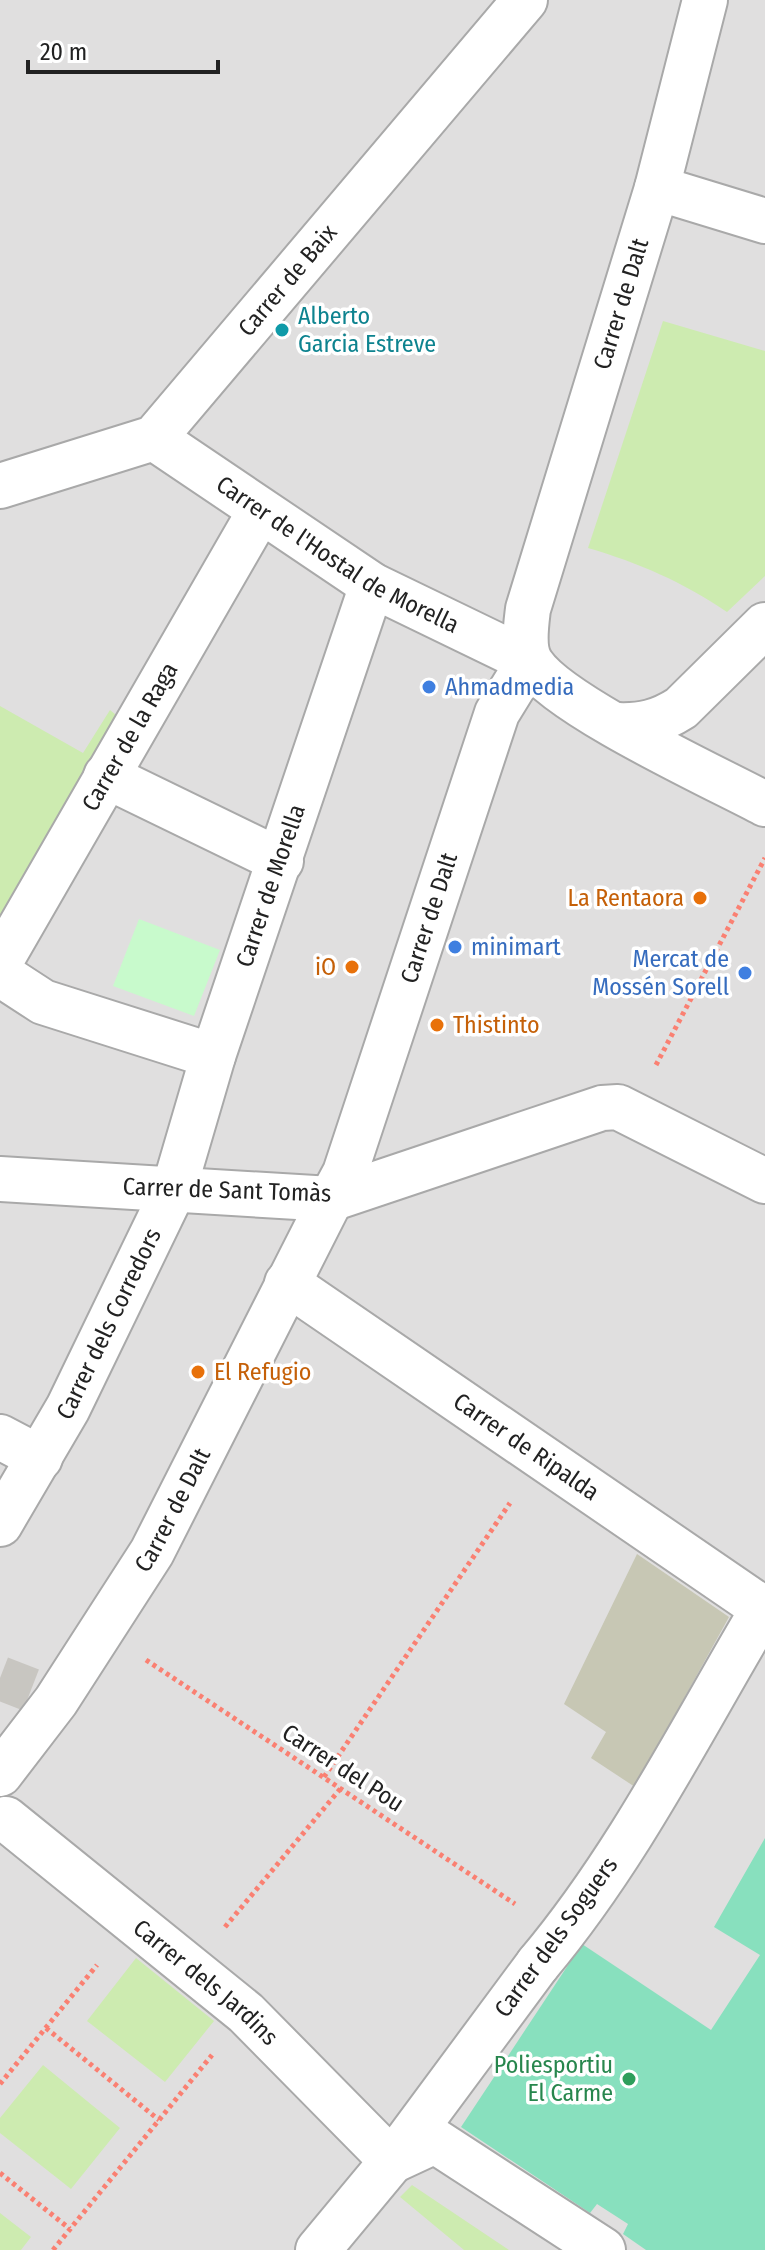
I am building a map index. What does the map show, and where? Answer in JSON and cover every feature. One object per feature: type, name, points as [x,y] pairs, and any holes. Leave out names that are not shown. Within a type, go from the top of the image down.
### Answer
[{"type":"street","name":"Carrer de Baix","points":[[154,438],[525,0]]},
{"type":"street","name":"Carrer de Dalt","points":[[0,1774],[44,1696],[102,1630],[152,1552],[345,1173],[497,713],[529,661],[525,636],[528,609],[657,188],[705,0]]},
{"type":"street","points":[[657,188],[765,221]]},
{"type":"street","points":[[0,486],[154,438]]},
{"type":"street","name":"Carrer de l'Hostal de Morella","points":[[154,438],[372,585],[529,661],[557,687],[617,725],[765,804]]},
{"type":"street","name":"Carrer de la Raga","points":[[0,962],[260,511]]},
{"type":"street","name":"Carrer de Morella","points":[[174,1189],[213,1056],[372,585]]},
{"type":"street","points":[[617,725],[641,726],[665,719],[681,708],[765,625]]},
{"type":"street","points":[[106,776],[281,861]]},
{"type":"street","points":[[0,974],[43,1002],[213,1056]]},
{"type":"street","points":[[642,1094],[765,1181]]},
{"type":"street","name":"Carrer de Sant Tomàs","points":[[0,1179],[331,1199],[642,1094]]},
{"type":"street","name":"Carrer dels Corredors","points":[[0,1524],[40,1458],[174,1189]]},
{"type":"street","name":"Carrer de Ripalda","points":[[287,1283],[764,1608]]},
{"type":"street","points":[[0,1437],[40,1458]]},
{"type":"street","name":"Carrer dels Soguers","points":[[318,2250],[392,2161],[551,1950],[634,1828],[764,1608]]},
{"type":"street","name":"Carrer dels Jardins","points":[[6,1819],[246,2013],[392,2161]]},
{"type":"street","points":[[392,2161],[435,2141],[603,2250]]},
{"type":"path","points":[[642,1094],[765,857]]},
{"type":"path","points":[[324,1777],[541,1457]]},
{"type":"path","name":"Carrer del Pou","points":[[102,1630],[341,1788],[551,1950]]},
{"type":"path","points":[[191,1968],[341,1788]]},
{"type":"path","points":[[0,2084],[133,1921]]},
{"type":"path","points":[[53,2250],[246,2013]]},
{"type":"path","points":[[46,2028],[159,2120]]},
{"type":"path","points":[[0,2173],[70,2229]]},
{"type":"shaded area","points":[[0,0],[765,0],[765,2250],[0,2250]]},
{"type":"shaded area","points":[[637,1554],[729,1617],[682,1702],[693,1709],[635,1787],[591,1758],[606,1732],[564,1704]]},
{"type":"green space","points":[[663,321],[765,351],[765,576],[727,612],[660,574],[588,548]]},
{"type":"green space","points":[[0,706],[83,753],[110,710],[127,724],[0,948]]},
{"type":"green space","points":[[139,919],[220,950],[194,1016],[113,986]]},
{"type":"green space","name":"Poliesportiu El Carme","points":[[765,1838],[765,2250],[646,2250],[623,2234],[628,2224],[597,2204],[590,2213],[461,2127],[582,1944],[711,2030],[760,1955],[714,1927]]},
{"type":"green space","points":[[136,1958],[214,2021],[165,2082],[87,2021]]},
{"type":"green space","points":[[43,2065],[120,2128],[71,2189],[0,2133],[0,2118]]},
{"type":"green space","points":[[412,2185],[509,2250],[464,2250],[400,2197]]},
{"type":"green space","points":[[0,2213],[31,2237],[21,2250],[0,2250]]},
{"type":"tunnel","points":[[0,1678],[31,1690]]},
{"type":"place","name":"Alberto Garcia Estreve","points":[[282,330]]},
{"type":"place","name":"Ahmadmedia","points":[[429,687]]},
{"type":"place","name":"La Rentaora","points":[[700,898]]},
{"type":"place","name":"minimart","points":[[455,947]]},
{"type":"place","name":"iO","points":[[352,967]]},
{"type":"place","name":"Mercat de Mossén Sorell","points":[[745,973]]},
{"type":"place","name":"Thistinto","points":[[437,1025]]},
{"type":"place","name":"El Refugio","points":[[198,1372]]},
{"type":"place","name":"Poliesportiu El Carme","points":[[629,2079]]}]
